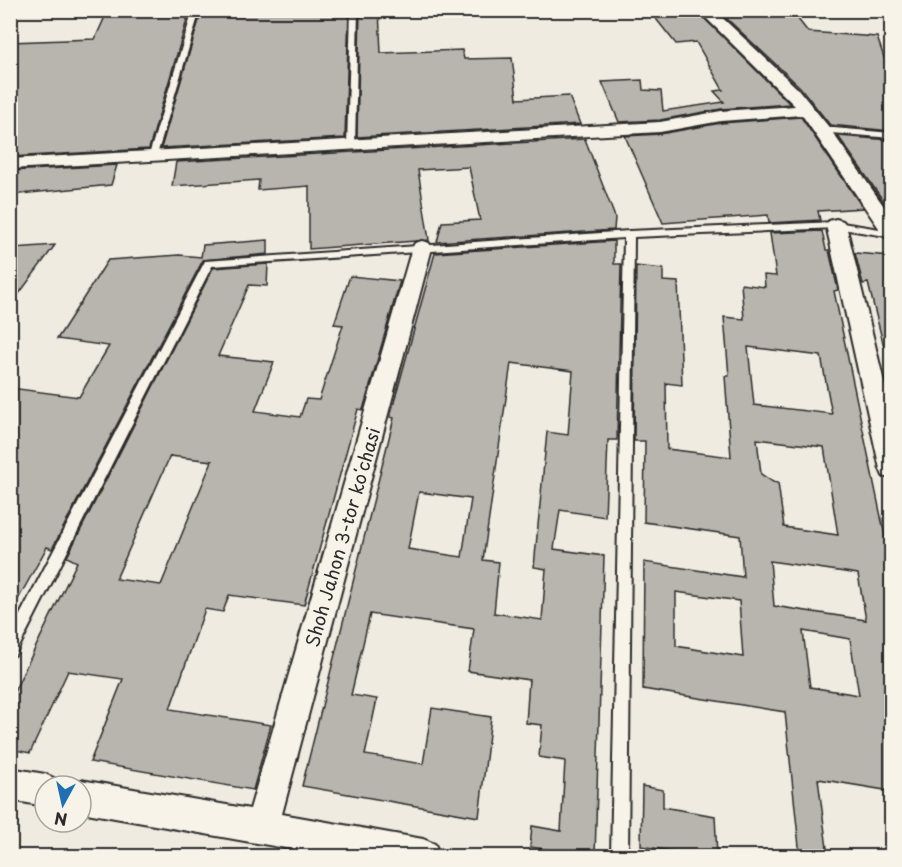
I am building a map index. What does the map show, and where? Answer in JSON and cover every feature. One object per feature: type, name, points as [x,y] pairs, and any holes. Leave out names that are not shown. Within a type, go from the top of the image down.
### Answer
[{"type":"street","points":[[705,10],[792,92],[822,130],[891,234]]},
{"type":"street","points":[[10,164],[660,126],[721,116],[805,110]]},
{"type":"street","points":[[836,225],[891,469]]},
{"type":"street","name":"Shoh Jahon 3-tor koʻchasi","points":[[262,826],[422,248]]},
{"type":"street","points":[[10,784],[33,788]]},
{"type":"street","points":[[93,798],[423,856]]},
{"type":"lane","points":[[153,155],[196,10]]},
{"type":"lane","points":[[351,145],[355,10]]},
{"type":"lane","points":[[822,130],[891,136]]},
{"type":"lane","points":[[10,650],[209,263],[629,234],[836,225],[891,234]]},
{"type":"lane","points":[[620,856],[629,234]]},
{"type":"building","points":[[108,10],[190,10],[149,149],[10,157],[10,42],[95,39]]},
{"type":"building","points":[[202,10],[349,10],[345,138],[161,148]]},
{"type":"building","points":[[360,10],[379,10],[381,53],[462,50],[464,59],[512,58],[517,99],[569,96],[580,124],[357,137]]},
{"type":"building","points":[[649,10],[696,10],[790,104],[721,109],[660,120],[619,122],[602,82],[642,80],[643,90],[661,91],[663,111],[724,102],[714,91],[723,90],[696,42],[676,44]]},
{"type":"building","points":[[791,10],[808,32],[877,37],[887,66],[891,67],[891,131],[830,125],[800,87],[724,16],[759,16],[756,12]]},
{"type":"building","points":[[801,117],[863,208],[818,211],[820,220],[769,223],[768,215],[663,223],[625,136],[660,134],[721,123]]},
{"type":"building","points":[[838,136],[891,140],[891,206],[887,206]]},
{"type":"building","points":[[585,139],[615,217],[614,230],[437,242],[442,222],[480,220],[469,167],[418,170],[429,240],[309,249],[309,186],[258,190],[259,180],[172,186],[176,162]]},
{"type":"building","points":[[117,165],[111,185],[10,195],[10,171]]},
{"type":"building","points":[[822,231],[826,250],[829,250],[838,290],[834,291],[891,565],[891,791],[818,779],[828,856],[800,856],[785,712],[643,689],[644,562],[743,577],[740,536],[644,522],[645,441],[634,441],[636,266],[663,269],[663,281],[678,282],[682,385],[666,383],[667,449],[731,457],[725,376],[729,376],[724,317],[744,319],[741,284],[765,287],[764,275],[776,276],[770,233]],"holes":[[[748,347],[821,356],[832,414],[754,405]],[[757,439],[824,447],[838,535],[784,527],[778,483],[761,474]],[[770,561],[858,574],[866,620],[774,606]],[[676,592],[739,601],[743,657],[676,646]],[[803,631],[850,639],[859,695],[810,687]]]},
{"type":"building","points":[[268,240],[268,254],[203,260],[52,549],[47,547],[10,614],[11,388],[79,397],[109,346],[57,339],[108,260],[179,255],[201,257],[203,245]]},
{"type":"building","points":[[614,241],[614,264],[621,264],[617,440],[608,440],[605,517],[560,510],[554,549],[604,556],[595,856],[530,847],[532,826],[561,831],[565,761],[539,757],[542,725],[526,723],[529,680],[468,671],[474,629],[370,614],[351,695],[377,699],[365,755],[423,764],[432,708],[491,717],[479,817],[302,786],[394,418],[390,417],[435,253]],"holes":[[[511,363],[573,371],[568,435],[547,432],[534,567],[546,569],[542,620],[494,613],[499,562],[483,560]],[[419,492],[471,499],[462,557],[408,549]]]},
{"type":"building","points":[[55,245],[10,306],[10,257],[14,248]]},
{"type":"building","points":[[855,253],[891,256],[891,346],[884,347],[868,283],[863,284]]},
{"type":"building","points":[[268,264],[267,286],[249,285],[218,356],[274,362],[255,411],[300,417],[306,399],[319,400],[343,325],[334,324],[350,276],[400,281],[363,410],[358,409],[304,605],[229,595],[223,612],[205,609],[170,709],[271,725],[253,790],[90,762],[123,679],[68,671],[30,753],[10,749],[10,700],[77,562],[67,557],[213,268]],"holes":[[[170,456],[212,461],[161,585],[116,579]]]},
{"type":"building","points":[[642,786],[663,790],[663,807],[715,816],[717,856],[702,856],[641,846]]}]
